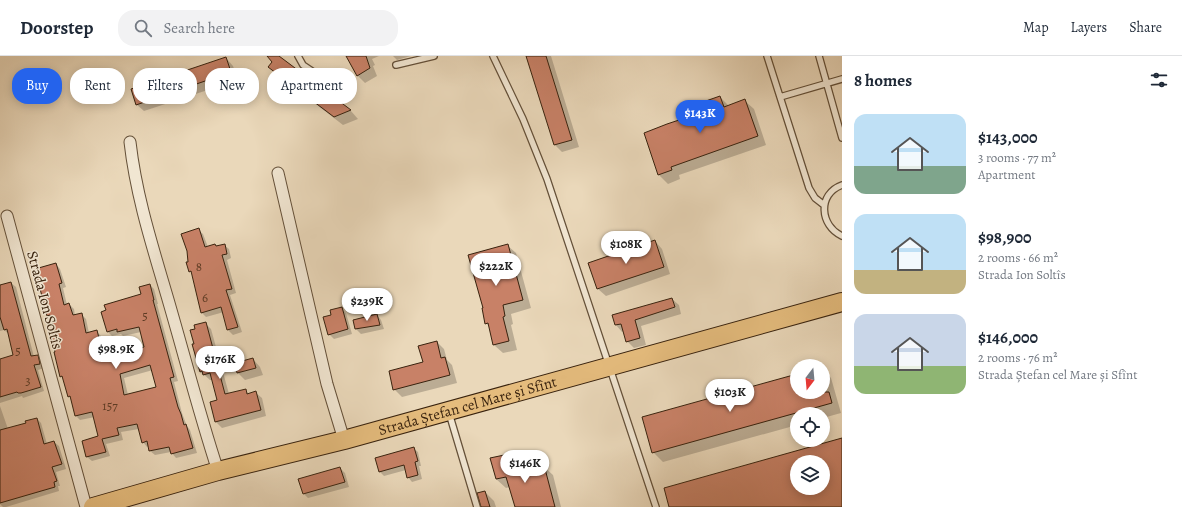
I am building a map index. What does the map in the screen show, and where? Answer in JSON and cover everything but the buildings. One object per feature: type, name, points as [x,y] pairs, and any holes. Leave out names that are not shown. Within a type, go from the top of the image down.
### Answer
[{"type":"main road","name":"Strada Ștefan cel Mare și Sfînt","points":[[93,507],[218,471],[344,440],[842,302]]},
{"type":"street","points":[[130,142],[136,182],[153,249],[218,471]]},
{"type":"street","points":[[278,173],[327,384],[344,440]]},
{"type":"street","name":"Strada Ion Soltîs","points":[[7,216],[86,507]]},
{"type":"lane","points":[[298,56],[303,65],[308,68]]},
{"type":"lane","points":[[396,66],[434,56]]},
{"type":"lane","points":[[492,56],[523,119],[547,179],[656,507]]},
{"type":"lane","points":[[766,56],[809,188],[815,198],[824,205]]},
{"type":"lane","points":[[819,56],[842,138]]},
{"type":"lane","points":[[780,97],[842,79]]},
{"type":"lane","points":[[842,185],[837,187],[829,195],[824,205],[824,214],[829,226],[842,236]]},
{"type":"lane","points":[[448,410],[477,507]]}]
